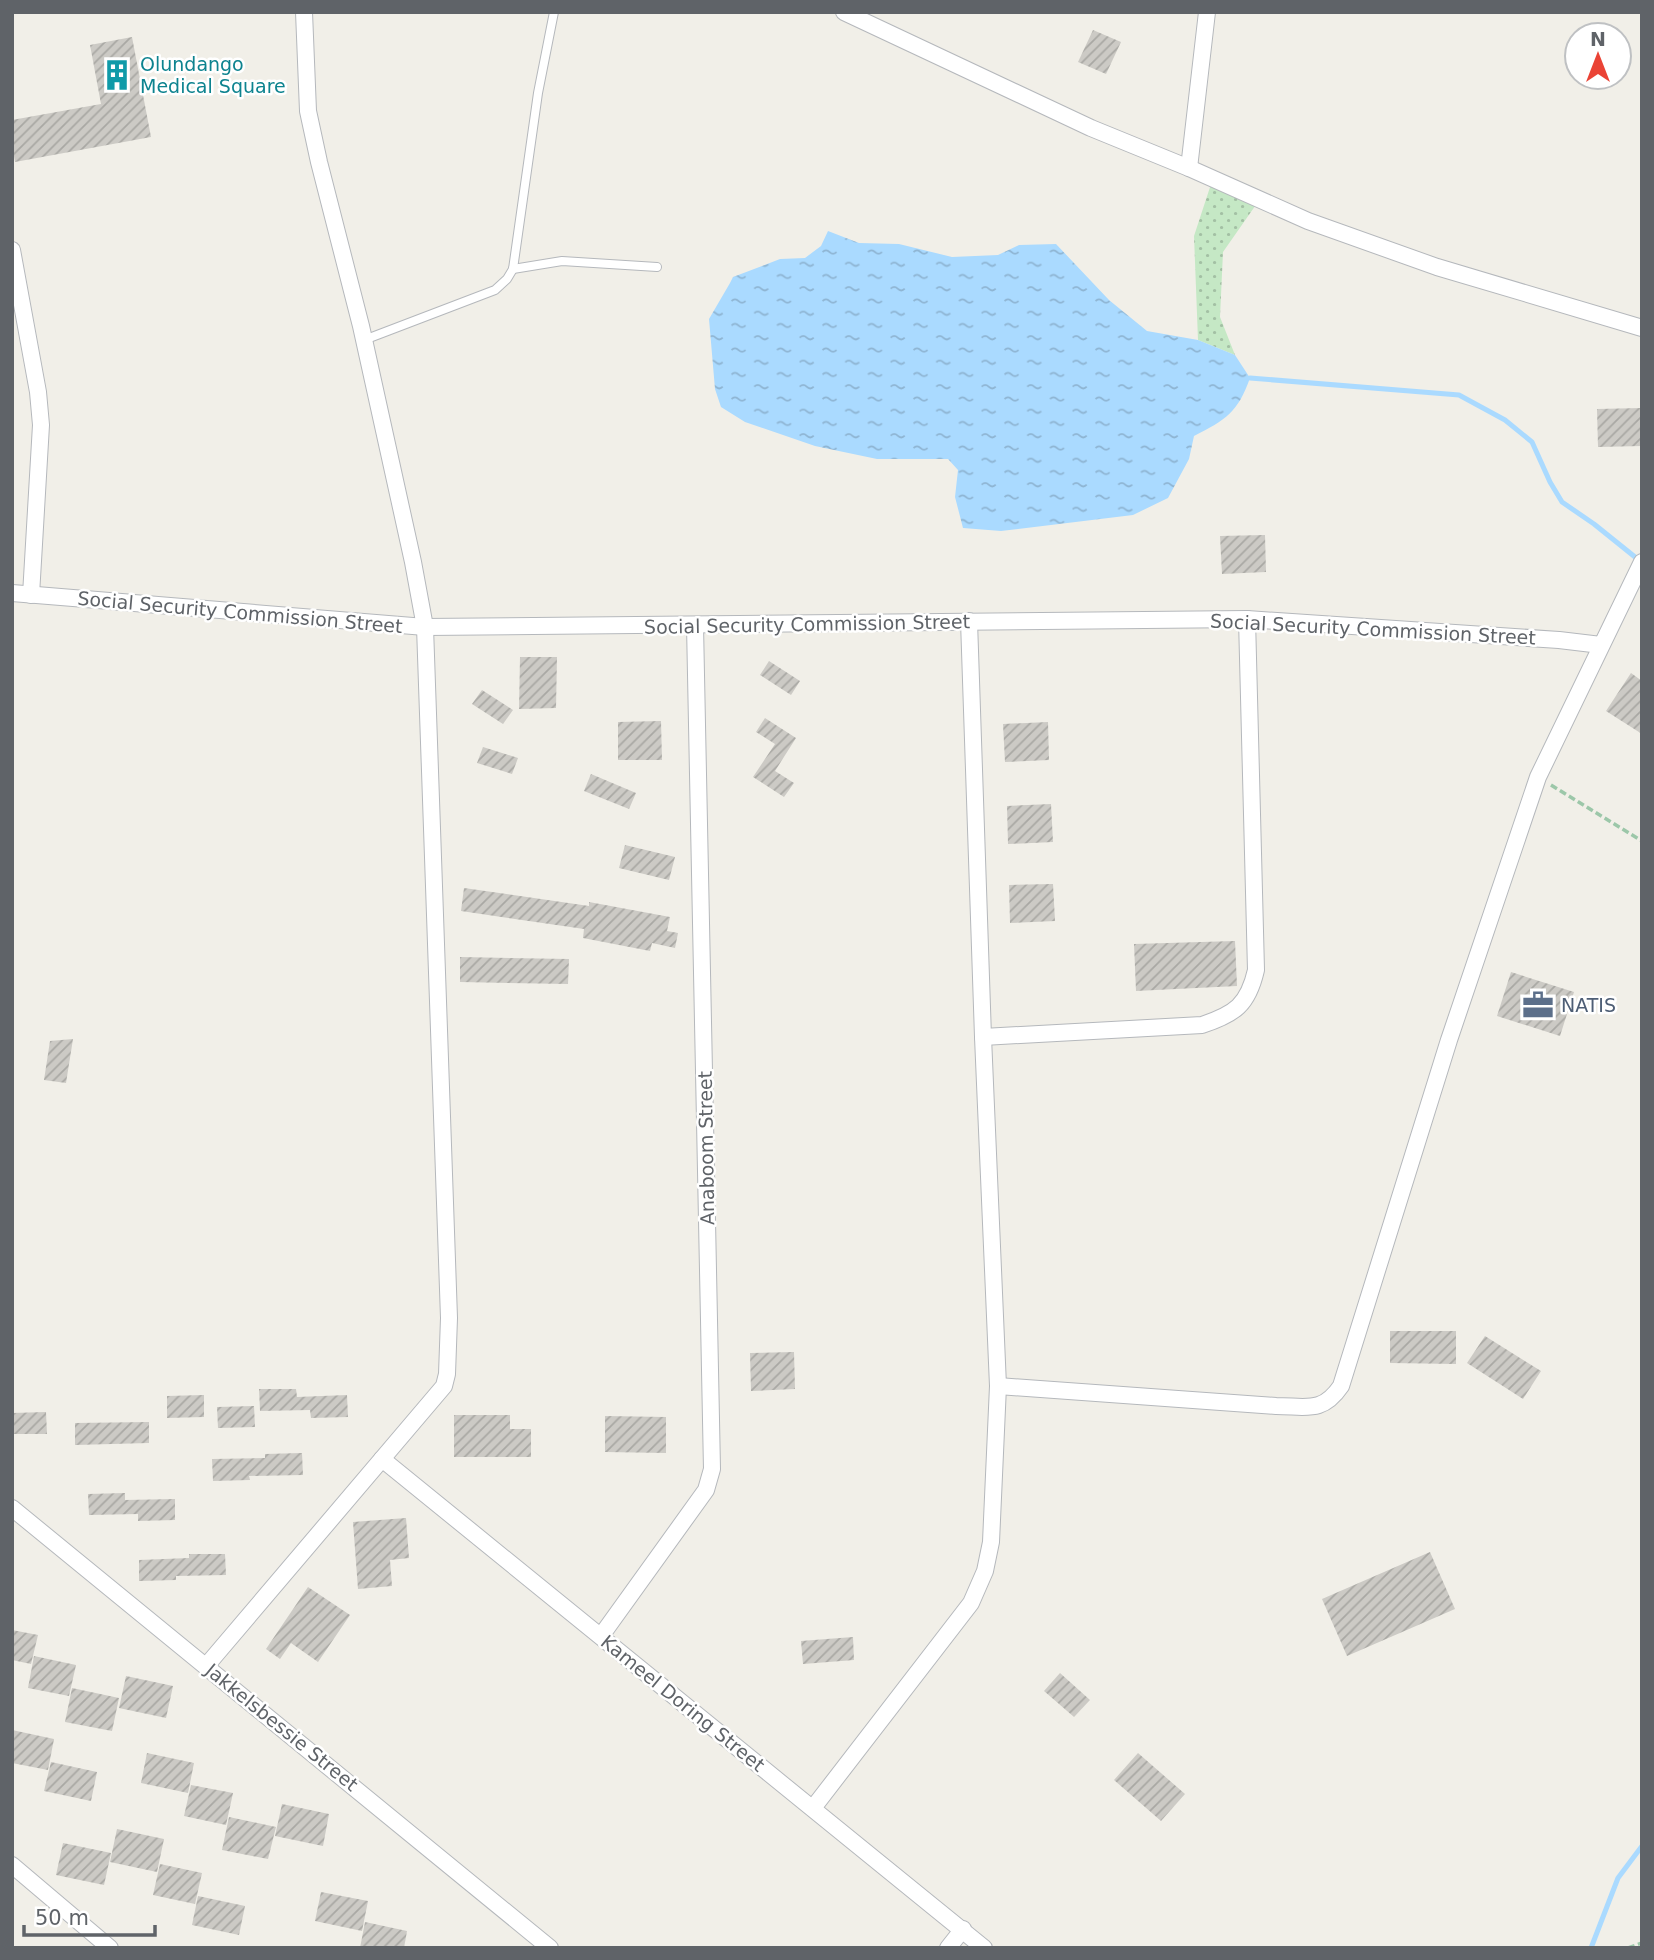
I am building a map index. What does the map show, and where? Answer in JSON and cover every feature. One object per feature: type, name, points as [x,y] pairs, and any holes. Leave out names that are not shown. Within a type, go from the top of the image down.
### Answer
[{"type":"street","points":[[207,1665],[382,1459],[443,1385],[447,1374],[449,1318],[425,627],[365,340],[308,111],[304,12]]},
{"type":"street","points":[[844,12],[1091,128],[1308,221],[1437,267],[1642,328]]},
{"type":"street","points":[[1189,168],[1207,12]]},
{"type":"street","points":[[12,250],[38,392],[41,425],[31,595]]},
{"type":"street","points":[[999,1386],[1276,1406],[1322,1406],[1333,1398],[1341,1386],[1449,1040],[1538,777],[1642,562]]},
{"type":"street","name":"Social Security Commission Street","points":[[12,593],[425,627],[1247,619],[1601,645]]},
{"type":"street","points":[[983,1037],[1202,1025],[1228,1017],[1242,1004],[1252,989],[1256,970],[1247,619]]},
{"type":"street","points":[[813,1808],[971,1603],[985,1571],[991,1542],[999,1386],[983,1037],[969,621]]},
{"type":"street","name":"Anaboom Street","points":[[601,1636],[706,1490],[712,1469],[695,625]]},
{"type":"street","name":"Kameel Doring Street","points":[[382,1459],[984,1948]]},
{"type":"street","name":"Jakkelsbessie Street","points":[[12,1508],[551,1948]]},
{"type":"street","points":[[12,1865],[110,1948]]},
{"type":"street","points":[[948,1948],[963,1929]]},
{"type":"lane","points":[[365,340],[495,290],[513,269],[538,93],[554,12]]},
{"type":"lane","points":[[513,269],[562,261],[657,267]]},
{"type":"path","points":[[1538,777],[1642,841]]},
{"type":"path","points":[[1628,1948],[1642,1943]]},
{"type":"green space","points":[[1213,178],[1260,199],[1223,252],[1220,317],[1235,355],[1198,340],[1194,236]]},
{"type":"water","points":[[828,231],[859,243],[899,244],[952,257],[998,255],[1019,245],[1056,244],[1109,300],[1147,331],[1198,340],[1235,355],[1250,378],[1241,399],[1230,414],[1194,436],[1189,459],[1168,498],[1133,515],[1001,531],[963,528],[955,497],[958,470],[948,459],[877,459],[815,446],[745,422],[721,407],[715,389],[709,319],[733,277],[780,259],[805,258],[821,246]]},
{"type":"building","points":[[1093,30],[1121,42],[1106,74],[1078,62]]},
{"type":"building","name":"Olundango Medical Square","points":[[132,37],[151,137],[15,162],[12,120],[101,104],[90,45]]},
{"type":"building","points":[[1641,408],[1642,446],[1598,447],[1597,409]]},
{"type":"building","points":[[1265,535],[1266,572],[1222,574],[1220,536]]},
{"type":"building","points":[[520,657],[557,657],[556,708],[519,709]]},
{"type":"building","points":[[769,661],[800,681],[791,695],[760,675]]},
{"type":"building","points":[[1631,673],[1642,681],[1642,734],[1606,711]]},
{"type":"building","points":[[482,690],[513,710],[503,724],[472,704]]},
{"type":"building","points":[[765,718],[796,738],[775,771],[794,783],[784,797],[753,777],[775,744],[756,732]]},
{"type":"building","points":[[661,721],[662,760],[618,760],[618,722]]},
{"type":"building","points":[[1048,722],[1049,760],[1005,762],[1003,724]]},
{"type":"building","points":[[483,747],[518,758],[512,774],[477,763]]},
{"type":"building","points":[[591,774],[636,793],[629,809],[584,791]]},
{"type":"building","points":[[1051,804],[1053,842],[1008,844],[1007,806]]},
{"type":"building","points":[[625,845],[675,857],[669,880],[619,868]]},
{"type":"building","points":[[1053,884],[1055,921],[1010,923],[1009,885]]},
{"type":"building","points":[[464,888],[589,906],[589,902],[670,917],[667,931],[678,933],[675,948],[652,943],[650,951],[583,938],[584,929],[461,911]]},
{"type":"building","points":[[1235,941],[1237,986],[1136,991],[1134,944]]},
{"type":"building","points":[[460,957],[569,959],[568,984],[460,982]]},
{"type":"building","points":[[1511,972],[1574,992],[1560,1036],[1497,1016]]},
{"type":"building","points":[[73,1039],[66,1083],[44,1080],[50,1041]]},
{"type":"building","points":[[1390,1331],[1456,1331],[1456,1364],[1390,1363]]},
{"type":"building","points":[[1485,1336],[1541,1371],[1523,1399],[1467,1363]]},
{"type":"building","points":[[794,1352],[795,1389],[751,1391],[750,1353]]},
{"type":"building","points":[[259,1389],[296,1389],[297,1397],[347,1395],[348,1417],[311,1418],[310,1410],[260,1411]]},
{"type":"building","points":[[204,1395],[204,1417],[167,1418],[167,1396]]},
{"type":"building","points":[[254,1406],[255,1427],[218,1428],[217,1407]]},
{"type":"building","points":[[46,1412],[47,1434],[12,1434],[12,1413]]},
{"type":"building","points":[[454,1415],[510,1415],[510,1429],[531,1429],[531,1457],[454,1457]]},
{"type":"building","points":[[605,1416],[666,1417],[666,1453],[605,1452]]},
{"type":"building","points":[[149,1422],[149,1443],[75,1445],[75,1423]]},
{"type":"building","points":[[302,1453],[303,1475],[249,1476],[250,1480],[213,1481],[212,1459],[265,1458],[265,1454]]},
{"type":"building","points":[[125,1493],[125,1500],[175,1499],[175,1520],[138,1521],[138,1514],[89,1515],[88,1494]]},
{"type":"building","points":[[406,1518],[409,1558],[390,1560],[392,1586],[358,1589],[353,1522]]},
{"type":"building","points":[[1430,1552],[1455,1609],[1347,1656],[1322,1599]]},
{"type":"building","points":[[189,1554],[225,1554],[226,1575],[176,1576],[176,1580],[139,1581],[139,1560],[189,1558]]},
{"type":"building","points":[[308,1587],[350,1615],[318,1662],[291,1643],[280,1659],[266,1649]]},
{"type":"building","points":[[12,1630],[38,1635],[31,1664],[12,1660]]},
{"type":"building","points":[[853,1637],[854,1660],[803,1664],[801,1641]]},
{"type":"building","points":[[34,1656],[76,1665],[69,1696],[28,1688]]},
{"type":"building","points":[[1060,1673],[1090,1700],[1074,1717],[1044,1691]]},
{"type":"building","points":[[126,1676],[173,1686],[166,1718],[119,1708]]},
{"type":"building","points":[[72,1688],[119,1698],[112,1731],[65,1722]]},
{"type":"building","points":[[12,1730],[54,1739],[48,1770],[12,1763]]},
{"type":"building","points":[[147,1753],[194,1763],[188,1793],[141,1783]]},
{"type":"building","points":[[1138,1753],[1185,1794],[1161,1821],[1114,1780]]},
{"type":"building","points":[[51,1762],[97,1772],[91,1801],[44,1791]]},
{"type":"building","points":[[191,1785],[233,1793],[226,1825],[184,1816]]},
{"type":"building","points":[[282,1804],[329,1814],[323,1846],[275,1836]]},
{"type":"building","points":[[229,1817],[276,1827],[268,1859],[222,1850]]},
{"type":"building","points":[[117,1829],[164,1839],[157,1872],[110,1862]]},
{"type":"building","points":[[63,1843],[111,1853],[104,1885],[56,1875]]},
{"type":"building","points":[[160,1864],[202,1873],[195,1904],[153,1895]]},
{"type":"building","points":[[321,1892],[368,1901],[362,1931],[315,1921]]},
{"type":"building","points":[[198,1896],[245,1906],[239,1935],[192,1925]]},
{"type":"building","points":[[365,1922],[407,1931],[404,1948],[360,1948]]},
{"type":"waterway","points":[[1250,378],[1459,395],[1505,420],[1532,442],[1562,502],[1640,561]]},
{"type":"waterway","points":[[1591,1948],[1618,1878],[1642,1846]]},
{"type":"place","name":"Olundango Medical Square","points":[[117,75]]},
{"type":"place","name":"NATIS","points":[[1538,1005]]}]
